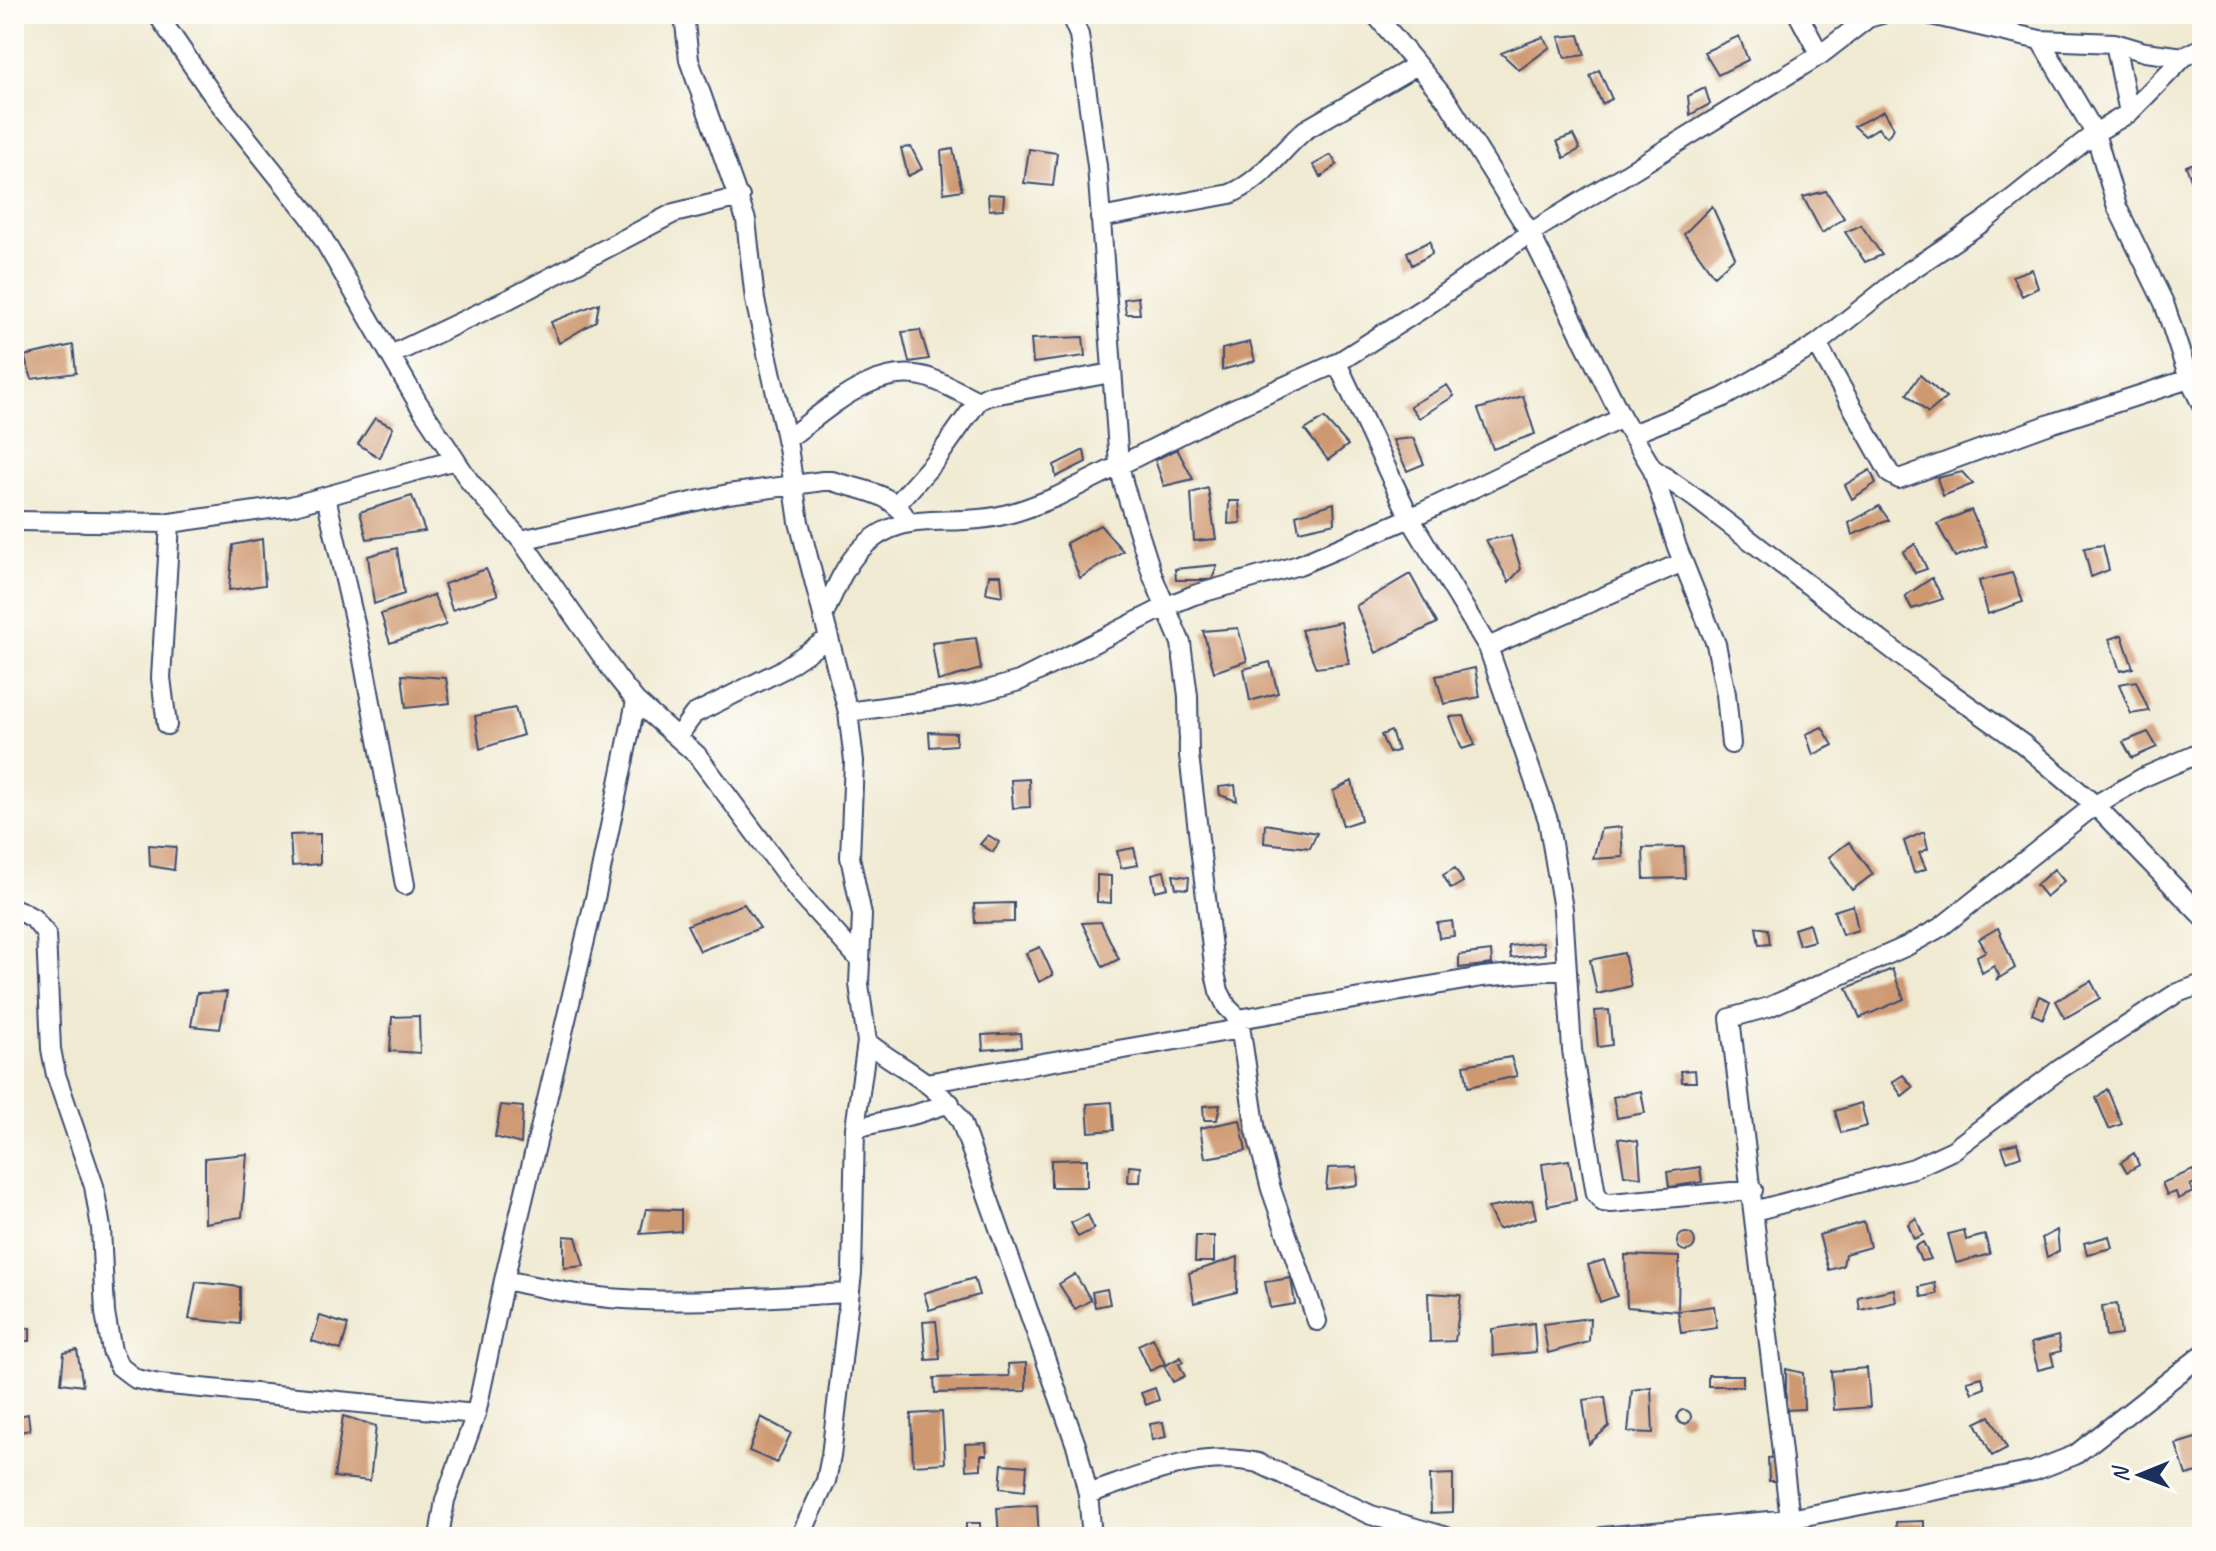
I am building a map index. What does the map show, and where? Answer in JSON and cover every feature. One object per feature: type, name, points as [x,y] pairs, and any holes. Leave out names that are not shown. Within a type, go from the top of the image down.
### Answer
[{"type":"street","points":[[157,14],[212,94],[311,218],[470,482],[521,540],[636,701],[697,755],[802,896],[858,958]]},
{"type":"street","points":[[684,14],[689,60],[740,197],[750,240],[755,300],[786,440],[803,543],[848,712],[854,761],[850,857],[862,915],[858,958],[867,1042],[855,1128],[850,1293],[826,1481],[800,1537]]},
{"type":"street","points":[[1070,14],[1079,35],[1097,166],[1119,464],[1153,577],[1181,643],[1186,676],[1189,755],[1215,973],[1219,991],[1239,1024],[1256,1131],[1271,1189],[1317,1321]]},
{"type":"street","points":[[1375,14],[1448,102],[1530,233],[1627,426],[1652,468],[1683,562],[1716,644],[1726,694],[1731,744]]},
{"type":"street","points":[[1798,14],[1820,55]]},
{"type":"street","points":[[823,616],[859,551],[892,527],[907,521],[977,520],[1002,516],[1056,497],[1228,411],[1337,363],[1425,307],[1530,233],[1820,55],[1868,18],[1882,14]]},
{"type":"street","points":[[1918,14],[1931,14],[2040,40],[2115,43],[2145,52],[2184,57]]},
{"type":"street","points":[[2040,40],[2095,133],[2117,207],[2164,303],[2189,379],[2202,405]]},
{"type":"street","points":[[2115,43],[2129,113]]},
{"type":"street","points":[[848,712],[990,691],[1019,681],[1194,595],[1299,565],[1627,426],[1722,398],[1817,344],[1905,274],[1983,222],[2095,133],[2129,113],[2184,57],[2202,48]]},
{"type":"street","points":[[1100,218],[1230,194],[1243,188],[1256,181],[1305,130],[1417,65]]},
{"type":"street","points":[[391,355],[509,299],[674,213],[740,197]]},
{"type":"street","points":[[1817,344],[1890,474],[1899,479],[2053,423],[2189,379]]},
{"type":"street","points":[[1337,363],[1410,518],[1488,647],[1548,820],[1563,909],[1572,1050],[1596,1194],[1611,1203],[1753,1190]]},
{"type":"street","points":[[897,504],[936,460],[978,401],[988,396],[1111,373]]},
{"type":"street","points":[[786,440],[856,389],[891,377],[929,378],[978,401]]},
{"type":"street","points":[[14,521],[170,523],[291,506],[455,460]]},
{"type":"street","points":[[1652,468],[1931,679],[2023,744],[2095,805],[2195,900],[2202,916]]},
{"type":"street","points":[[521,540],[658,508],[793,484],[832,481],[887,498],[897,504],[907,521]]},
{"type":"street","points":[[326,497],[362,654],[405,885]]},
{"type":"street","points":[[167,725],[161,678],[170,523]]},
{"type":"street","points":[[1488,647],[1683,562]]},
{"type":"street","points":[[678,736],[694,714],[770,677],[829,638]]},
{"type":"street","points":[[439,1537],[445,1500],[476,1414],[504,1280],[596,894],[636,701]]},
{"type":"street","points":[[1788,1528],[1753,1190],[1730,1018],[1769,1007],[1907,946],[1941,927],[2095,805],[2144,777],[2202,752]]},
{"type":"street","points":[[18,910],[33,918],[46,934],[51,1049],[56,1075],[94,1186],[101,1228],[105,1313],[112,1351],[119,1366],[136,1379],[159,1384],[476,1414]]},
{"type":"street","points":[[926,1083],[1482,977],[1566,969]]},
{"type":"street","points":[[1754,1211],[1914,1168],[1953,1150],[2060,1069],[2177,993],[2202,984]]},
{"type":"street","points":[[867,1042],[950,1103],[961,1121],[1066,1418],[1088,1494],[1092,1537]]},
{"type":"street","points":[[855,1128],[950,1103]]},
{"type":"street","points":[[504,1280],[583,1295],[675,1301],[850,1293]]},
{"type":"street","points":[[1602,1537],[1788,1528],[2034,1471],[2075,1455],[2202,1355]]},
{"type":"street","points":[[1088,1494],[1181,1463],[1239,1458],[1258,1463],[1371,1515],[1447,1537]]},
{"type":"building","points":[[1579,35],[1585,55],[1565,58],[1559,37]]},
{"type":"building","points":[[1739,36],[1748,60],[1718,75],[1704,52]]},
{"type":"building","points":[[1543,37],[1550,47],[1519,70],[1501,53]]},
{"type":"building","points":[[1599,70],[1612,99],[1602,104],[1590,76]]},
{"type":"building","points":[[1705,88],[1710,104],[1690,115],[1688,96]]},
{"type":"building","points":[[1884,111],[1894,128],[1887,137],[1878,128],[1865,136],[1854,126]]},
{"type":"building","points":[[1573,135],[1580,149],[1564,158],[1557,141]]},
{"type":"building","points":[[911,147],[922,169],[908,176],[901,148]]},
{"type":"building","points":[[953,149],[962,190],[944,193],[941,151]]},
{"type":"building","points":[[1029,149],[1057,153],[1053,186],[1024,183]]},
{"type":"building","points":[[1331,155],[1337,165],[1321,177],[1313,165]]},
{"type":"building","points":[[2202,160],[2202,208],[2186,166]]},
{"type":"building","points":[[1826,191],[1844,218],[1822,233],[1803,197]]},
{"type":"building","points":[[988,194],[1004,195],[1003,209],[989,210]]},
{"type":"building","points":[[1712,206],[1735,257],[1714,276],[1684,234]]},
{"type":"building","points":[[1861,225],[1882,255],[1865,262],[1845,232]]},
{"type":"building","points":[[1430,241],[1432,254],[1412,265],[1407,252]]},
{"type":"building","points":[[2032,269],[2038,288],[2022,296],[2012,276]]},
{"type":"building","points":[[1138,297],[1140,314],[1126,314],[1124,299]]},
{"type":"building","points":[[599,303],[596,321],[559,343],[551,322]]},
{"type":"building","points":[[920,330],[929,359],[909,362],[902,332]]},
{"type":"building","points":[[1083,337],[1085,356],[1033,363],[1031,339]]},
{"type":"building","points":[[1250,342],[1255,361],[1222,370],[1222,349]]},
{"type":"building","points":[[73,345],[76,373],[32,379],[24,356]]},
{"type":"building","points":[[1920,375],[1946,398],[1928,413],[1907,394]]},
{"type":"building","points":[[1447,385],[1454,396],[1419,418],[1410,406]]},
{"type":"building","points":[[1523,396],[1535,434],[1493,449],[1478,409]]},
{"type":"building","points":[[375,418],[393,427],[380,458],[358,444]]},
{"type":"building","points":[[1324,418],[1348,445],[1328,460],[1305,430]]},
{"type":"building","points":[[1413,438],[1424,464],[1407,471],[1393,440]]},
{"type":"building","points":[[1177,449],[1193,479],[1164,486],[1155,460]]},
{"type":"building","points":[[1084,450],[1086,462],[1056,477],[1054,465]]},
{"type":"building","points":[[1870,470],[1876,483],[1852,499],[1845,485]]},
{"type":"building","points":[[1962,472],[1973,484],[1943,496],[1937,478]]},
{"type":"building","points":[[1208,488],[1216,539],[1194,541],[1191,493]]},
{"type":"building","points":[[412,496],[425,531],[367,539],[360,512]]},
{"type":"building","points":[[1229,501],[1239,501],[1241,523],[1228,524]]},
{"type":"building","points":[[1334,503],[1335,523],[1299,531],[1296,515]]},
{"type":"building","points":[[1879,506],[1889,520],[1852,535],[1849,523]]},
{"type":"building","points":[[1971,510],[1987,546],[1955,557],[1937,524]]},
{"type":"building","points":[[1100,525],[1123,551],[1080,578],[1066,543]]},
{"type":"building","points":[[1511,536],[1521,569],[1509,582],[1486,540]]},
{"type":"building","points":[[262,539],[265,585],[229,590],[233,545]]},
{"type":"building","points":[[1915,544],[1927,569],[1915,573],[1903,552]]},
{"type":"building","points":[[2103,545],[2109,570],[2091,577],[2084,548]]},
{"type":"building","points":[[397,548],[404,594],[374,604],[368,556]]},
{"type":"building","points":[[1217,565],[1212,580],[1176,580],[1175,569]]},
{"type":"building","points":[[486,569],[498,595],[452,610],[444,584]]},
{"type":"building","points":[[2012,573],[2023,602],[1988,614],[1979,581]]},
{"type":"building","points":[[1410,574],[1437,623],[1376,653],[1356,606]]},
{"type":"building","points":[[989,575],[1001,575],[1003,596],[986,593]]},
{"type":"building","points":[[1932,578],[1943,599],[1912,609],[1905,596]]},
{"type":"building","points":[[434,595],[446,625],[390,643],[381,614]]},
{"type":"building","points":[[1341,622],[1349,664],[1316,668],[1301,630]]},
{"type":"building","points":[[1238,628],[1247,661],[1214,672],[1203,631]]},
{"type":"building","points":[[2122,635],[2133,668],[2120,671],[2109,639]]},
{"type":"building","points":[[976,638],[981,669],[938,681],[932,643]]},
{"type":"building","points":[[1270,662],[1278,693],[1250,701],[1244,669]]},
{"type":"building","points":[[1475,668],[1480,697],[1444,704],[1436,676]]},
{"type":"building","points":[[402,675],[446,678],[450,703],[406,708]]},
{"type":"building","points":[[2136,681],[2149,711],[2131,714],[2119,684]]},
{"type":"building","points":[[515,708],[523,735],[480,749],[475,716]]},
{"type":"building","points":[[1464,716],[1475,745],[1462,749],[1450,717]]},
{"type":"building","points":[[1822,727],[1833,745],[1813,755],[1806,734]]},
{"type":"building","points":[[1391,731],[1398,751],[1389,753],[1381,735]]},
{"type":"building","points":[[929,732],[956,733],[956,745],[930,747]]},
{"type":"building","points":[[2148,732],[2157,747],[2132,758],[2123,742]]},
{"type":"building","points":[[1029,779],[1030,807],[1013,808],[1011,780]]},
{"type":"building","points":[[1352,781],[1361,820],[1343,826],[1333,791]]},
{"type":"building","points":[[1235,785],[1237,801],[1220,795],[1219,787]]},
{"type":"building","points":[[1265,824],[1317,833],[1310,848],[1264,843]]},
{"type":"building","points":[[1621,827],[1623,857],[1593,859],[1601,829]]},
{"type":"building","points":[[1924,832],[1928,849],[1919,853],[1926,869],[1914,873],[1904,841]]},
{"type":"building","points":[[320,834],[320,864],[292,866],[290,835]]},
{"type":"building","points":[[988,835],[999,842],[993,852],[980,844]]},
{"type":"building","points":[[1849,842],[1873,874],[1852,890],[1829,857]]},
{"type":"building","points":[[149,845],[176,847],[174,870],[150,866]]},
{"type":"building","points":[[1684,847],[1685,878],[1644,879],[1643,848]]},
{"type":"building","points":[[1134,848],[1138,865],[1121,868],[1117,851]]},
{"type":"building","points":[[1455,868],[1463,882],[1451,889],[1443,875]]},
{"type":"building","points":[[2054,869],[2064,881],[2046,897],[2036,885]]},
{"type":"building","points":[[1164,871],[1168,888],[1155,891],[1152,874]]},
{"type":"building","points":[[1097,875],[1111,876],[1111,903],[1097,902]]},
{"type":"building","points":[[1173,875],[1189,877],[1188,889],[1176,888]]},
{"type":"building","points":[[1014,903],[1014,922],[975,923],[974,904]]},
{"type":"building","points":[[744,904],[760,928],[700,951],[687,925]]},
{"type":"building","points":[[1853,905],[1858,930],[1842,935],[1834,911]]},
{"type":"building","points":[[1452,921],[1454,936],[1439,938],[1437,923]]},
{"type":"building","points":[[1101,922],[1119,959],[1103,967],[1082,923]]},
{"type":"building","points":[[1809,924],[1814,941],[1799,945],[1794,929]]},
{"type":"building","points":[[1756,927],[1768,929],[1770,944],[1759,945]]},
{"type":"building","points":[[1998,928],[2015,968],[1996,980],[1999,975],[1994,966],[1982,973],[1977,956],[1986,951],[1979,939]]},
{"type":"building","points":[[1543,942],[1545,954],[1511,958],[1509,946]]},
{"type":"building","points":[[1040,947],[1053,975],[1039,982],[1026,953]]},
{"type":"building","points":[[1491,951],[1492,964],[1459,968],[1459,955]]},
{"type":"building","points":[[1624,953],[1631,986],[1597,994],[1590,960]]},
{"type":"building","points":[[1892,969],[1904,999],[1860,1018],[1847,988]]},
{"type":"building","points":[[2091,981],[2100,998],[2065,1018],[2056,1001]]},
{"type":"building","points":[[227,992],[220,1029],[191,1026],[197,993]]},
{"type":"building","points":[[2039,996],[2050,1001],[2043,1019],[2032,1014]]},
{"type":"building","points":[[1609,1010],[1612,1045],[1598,1047],[1595,1011]]},
{"type":"building","points":[[419,1016],[420,1053],[390,1051],[392,1017]]},
{"type":"building","points":[[1020,1033],[1021,1047],[983,1050],[982,1035]]},
{"type":"building","points":[[1511,1057],[1517,1076],[1468,1087],[1464,1065]]},
{"type":"building","points":[[1695,1070],[1696,1082],[1682,1082],[1681,1071]]},
{"type":"building","points":[[1903,1075],[1913,1087],[1902,1096],[1892,1082]]},
{"type":"building","points":[[2107,1089],[2122,1124],[2109,1129],[2096,1098]]},
{"type":"building","points":[[1641,1091],[1645,1113],[1617,1118],[1613,1097]]},
{"type":"building","points":[[1112,1102],[1114,1130],[1089,1132],[1087,1104]]},
{"type":"building","points":[[1861,1103],[1867,1126],[1841,1133],[1835,1111]]},
{"type":"building","points":[[501,1105],[523,1107],[521,1144],[495,1137]]},
{"type":"building","points":[[1220,1105],[1217,1120],[1204,1120],[1203,1106]]},
{"type":"building","points":[[1240,1120],[1246,1151],[1205,1158],[1200,1128]]},
{"type":"building","points":[[1618,1138],[1638,1141],[1641,1177],[1624,1175]]},
{"type":"building","points":[[2017,1143],[2021,1156],[2007,1161],[2002,1147]]},
{"type":"building","points":[[2134,1153],[2139,1165],[2127,1172],[2121,1162]]},
{"type":"building","points":[[247,1154],[242,1217],[205,1223],[205,1158]]},
{"type":"building","points":[[1087,1159],[1087,1187],[1051,1187],[1051,1160]]},
{"type":"building","points":[[1569,1160],[1576,1200],[1548,1206],[1542,1164]]},
{"type":"building","points":[[1129,1166],[1141,1167],[1140,1182],[1128,1182]]},
{"type":"building","points":[[1357,1167],[1358,1185],[1326,1189],[1328,1168]]},
{"type":"building","points":[[1700,1167],[1702,1182],[1669,1187],[1667,1172]]},
{"type":"building","points":[[2193,1170],[2198,1182],[2190,1185],[2193,1192],[2178,1199],[2176,1192],[2167,1195],[2162,1183]]},
{"type":"building","points":[[1532,1200],[1536,1218],[1498,1229],[1488,1208]]},
{"type":"building","points":[[646,1209],[681,1210],[681,1231],[640,1234]]},
{"type":"building","points":[[1088,1215],[1094,1229],[1078,1237],[1071,1223]]},
{"type":"building","points":[[1916,1218],[1923,1235],[1914,1239],[1908,1224]]},
{"type":"building","points":[[1864,1222],[1870,1247],[1845,1254],[1843,1266],[1829,1270],[1819,1235]]},
{"type":"building","points":[[1964,1230],[1966,1240],[1985,1235],[1990,1254],[1956,1263],[1948,1234]]},
{"type":"building","points":[[2057,1230],[2059,1251],[2047,1257],[2042,1238]]},
{"type":"building","points":[[1686,1233],[1695,1242],[1686,1251],[1677,1242]]},
{"type":"building","points":[[564,1236],[576,1237],[584,1266],[564,1268]]},
{"type":"building","points":[[1196,1236],[1214,1236],[1214,1262],[1195,1262]]},
{"type":"building","points":[[2109,1236],[2112,1248],[2087,1254],[2084,1243]]},
{"type":"building","points":[[1923,1242],[1931,1259],[1921,1261],[1915,1247]]},
{"type":"building","points":[[1625,1255],[1679,1257],[1678,1311],[1627,1307]]},
{"type":"building","points":[[1238,1257],[1237,1292],[1194,1303],[1189,1273]]},
{"type":"building","points":[[1604,1260],[1617,1296],[1600,1302],[1588,1265]]},
{"type":"building","points":[[1075,1274],[1091,1300],[1075,1309],[1059,1284]]},
{"type":"building","points":[[974,1278],[979,1295],[929,1310],[924,1293]]},
{"type":"building","points":[[1291,1278],[1295,1304],[1270,1308],[1265,1282]]},
{"type":"building","points":[[196,1282],[240,1287],[240,1324],[189,1319]]},
{"type":"building","points":[[1935,1283],[1937,1294],[1922,1297],[1919,1287]]},
{"type":"building","points":[[1107,1289],[1110,1304],[1095,1307],[1092,1292]]},
{"type":"building","points":[[1894,1289],[1896,1302],[1860,1310],[1858,1297]]},
{"type":"building","points":[[1428,1293],[1461,1295],[1455,1341],[1430,1342]]},
{"type":"building","points":[[2117,1304],[2121,1335],[2106,1337],[2102,1306]]},
{"type":"building","points":[[1714,1306],[1717,1328],[1681,1333],[1678,1311]]},
{"type":"building","points":[[320,1316],[348,1325],[341,1350],[312,1341]]},
{"type":"building","points":[[1590,1318],[1589,1342],[1548,1353],[1543,1324]]},
{"type":"building","points":[[936,1321],[940,1359],[926,1360],[923,1322]]},
{"type":"building","points":[[1534,1323],[1536,1352],[1493,1356],[1492,1329]]},
{"type":"building","points":[[30,1328],[30,1341],[14,1341],[14,1329]]},
{"type":"building","points":[[2058,1336],[2061,1351],[2051,1354],[2054,1366],[2038,1370],[2031,1343]]},
{"type":"building","points":[[1153,1338],[1165,1364],[1150,1371],[1138,1345]]},
{"type":"building","points":[[77,1350],[83,1386],[61,1383],[64,1353]]},
{"type":"building","points":[[1181,1357],[1183,1362],[1179,1364],[1185,1376],[1173,1382],[1164,1366]]},
{"type":"building","points":[[1026,1363],[1026,1391],[935,1393],[934,1378],[1009,1376],[1008,1364]]},
{"type":"building","points":[[1867,1368],[1870,1407],[1834,1410],[1831,1371]]},
{"type":"building","points":[[1786,1369],[1803,1373],[1804,1409],[1786,1410]]},
{"type":"building","points":[[1708,1375],[1743,1375],[1743,1386],[1708,1386]]},
{"type":"building","points":[[1982,1377],[1985,1388],[1972,1393],[1967,1381]]},
{"type":"building","points":[[1651,1387],[1653,1433],[1628,1432],[1632,1390]]},
{"type":"building","points":[[1155,1388],[1159,1400],[1146,1405],[1141,1393]]},
{"type":"building","points":[[1605,1397],[1609,1426],[1589,1444],[1583,1400]]},
{"type":"building","points":[[1684,1410],[1691,1417],[1684,1424],[1677,1417]]},
{"type":"building","points":[[942,1412],[945,1463],[913,1465],[911,1414]]},
{"type":"building","points":[[28,1414],[30,1430],[14,1433],[14,1417]]},
{"type":"building","points":[[343,1416],[376,1426],[370,1481],[334,1477]]},
{"type":"building","points":[[1990,1416],[2007,1448],[1992,1456],[1976,1423]]},
{"type":"building","points":[[761,1417],[791,1433],[777,1463],[749,1451]]},
{"type":"building","points":[[1163,1422],[1166,1437],[1152,1440],[1150,1424]]},
{"type":"building","points":[[2202,1436],[2202,1471],[2186,1475],[2176,1444]]},
{"type":"building","points":[[986,1443],[987,1455],[981,1455],[981,1469],[966,1470],[965,1444]]},
{"type":"building","points":[[1779,1457],[1780,1481],[1769,1481],[1768,1458]]},
{"type":"building","points":[[1002,1464],[1027,1466],[1025,1491],[1000,1488]]},
{"type":"building","points":[[1453,1474],[1453,1512],[1431,1513],[1430,1475]]},
{"type":"building","points":[[1037,1505],[1039,1537],[999,1537],[997,1508]]},
{"type":"building","points":[[1924,1521],[1924,1537],[1897,1537],[1896,1522]]},
{"type":"building","points":[[966,1523],[980,1523],[980,1537],[966,1537]]}]
